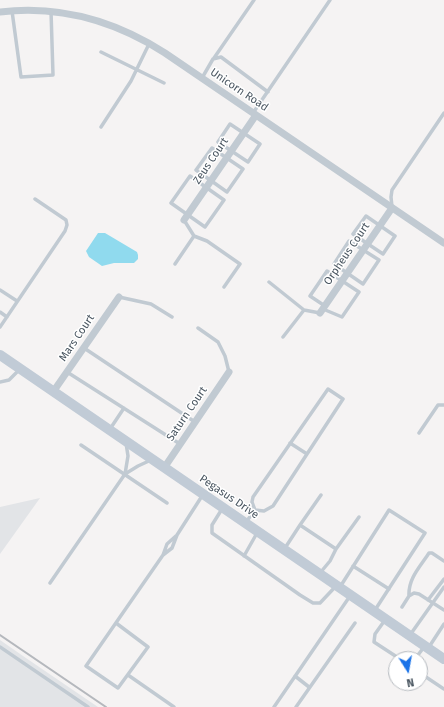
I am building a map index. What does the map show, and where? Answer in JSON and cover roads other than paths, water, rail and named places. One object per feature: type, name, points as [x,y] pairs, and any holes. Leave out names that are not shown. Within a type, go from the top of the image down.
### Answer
[{"type":"street","name":"Unicorn Road","points":[[0,12],[51,11],[83,16],[119,28],[149,43],[444,243]]},
{"type":"street","name":"Zeus Court","points":[[186,218],[244,133],[255,114]]},
{"type":"street","name":"Orpheus Court","points":[[323,310],[392,208]]},
{"type":"street","name":"Mars Court","points":[[54,392],[119,297]]},
{"type":"street","name":"Pegasus Drive","points":[[0,355],[444,659]]},
{"type":"street","name":"Saturn Court","points":[[164,468],[229,372]]},
{"type":"lane","points":[[202,78],[213,59],[254,0]]},
{"type":"lane","points":[[255,114],[268,92],[330,0]]},
{"type":"lane","points":[[12,11],[21,77],[53,75],[51,11]]},
{"type":"lane","points":[[101,127],[131,81],[149,43]]},
{"type":"lane","points":[[101,52],[164,84]]},
{"type":"lane","points":[[213,59],[221,57],[229,61],[268,92]]},
{"type":"lane","points":[[392,208],[392,190],[444,113]]},
{"type":"lane","points":[[230,124],[244,133],[260,144],[248,162],[218,142],[230,124]]},
{"type":"lane","points":[[227,158],[212,148],[196,170],[209,185],[224,200],[205,227],[186,218],[171,203],[190,176],[209,185],[227,192],[243,169],[227,158]]},
{"type":"lane","points":[[0,327],[65,232],[67,225],[66,220],[35,199]]},
{"type":"lane","points":[[380,226],[366,216],[353,234],[366,247],[379,260],[363,284],[334,264],[350,241],[366,247],[383,254],[395,236],[380,226]]},
{"type":"lane","points":[[186,218],[194,236],[207,241],[240,264],[224,287]]},
{"type":"lane","points":[[175,264],[194,236]]},
{"type":"lane","points":[[269,282],[304,310],[323,310],[342,317],[359,292],[327,271],[310,296],[323,310]]},
{"type":"lane","points":[[0,290],[17,301]]},
{"type":"lane","points":[[119,297],[151,304],[172,317]]},
{"type":"lane","points":[[283,337],[304,310]]},
{"type":"lane","points":[[0,312],[7,317]]},
{"type":"lane","points":[[198,328],[218,342],[225,356],[229,372]]},
{"type":"lane","points":[[84,348],[195,422]]},
{"type":"lane","points":[[0,382],[9,380],[20,369]]},
{"type":"lane","points":[[67,372],[180,444]]},
{"type":"lane","points":[[328,388],[343,399],[273,506],[264,511],[255,510],[252,502],[253,497],[328,388]]},
{"type":"lane","points":[[419,433],[438,405],[444,405]]},
{"type":"lane","points":[[109,430],[124,408]]},
{"type":"lane","points":[[125,474],[128,456],[126,442]]},
{"type":"lane","points":[[290,443],[307,454]]},
{"type":"lane","points":[[81,445],[167,503]]},
{"type":"lane","points":[[50,583],[125,474],[152,460]]},
{"type":"lane","points":[[116,623],[148,647],[118,688],[86,666],[163,555],[167,544],[177,534],[203,495]]},
{"type":"lane","points":[[284,550],[320,495]]},
{"type":"lane","points":[[222,508],[212,525],[212,533],[300,596],[313,603],[320,603],[338,586],[353,566],[389,510],[425,533],[374,611]]},
{"type":"lane","points":[[245,523],[255,510]]},
{"type":"lane","points":[[320,574],[330,561],[336,549],[360,517]]},
{"type":"lane","points":[[300,525],[336,549]]},
{"type":"lane","points":[[244,556],[258,532]]},
{"type":"lane","points":[[409,596],[408,588],[411,581],[427,556],[432,553],[444,561]]},
{"type":"lane","points":[[353,566],[389,589]]},
{"type":"lane","points":[[428,600],[444,579]]},
{"type":"lane","points":[[410,636],[444,587]]},
{"type":"lane","points":[[402,607],[409,596],[414,593],[419,594],[444,610]]},
{"type":"lane","points":[[274,707],[350,595]]},
{"type":"lane","points":[[386,619],[375,634],[374,642],[388,651]]},
{"type":"lane","points":[[296,707],[355,623]]},
{"type":"lane","points":[[422,651],[444,624]]},
{"type":"lane","points":[[0,647],[88,707]]},
{"type":"lane","points":[[128,675],[174,707]]},
{"type":"lane","points":[[294,676],[309,687]]},
{"type":"lane","points":[[428,678],[444,689]]},
{"type":"water","points":[[98,233],[105,233],[137,252],[138,259],[134,263],[114,263],[102,266],[89,257],[86,251]]},
{"type":"railway","points":[[0,635],[106,707]]}]
